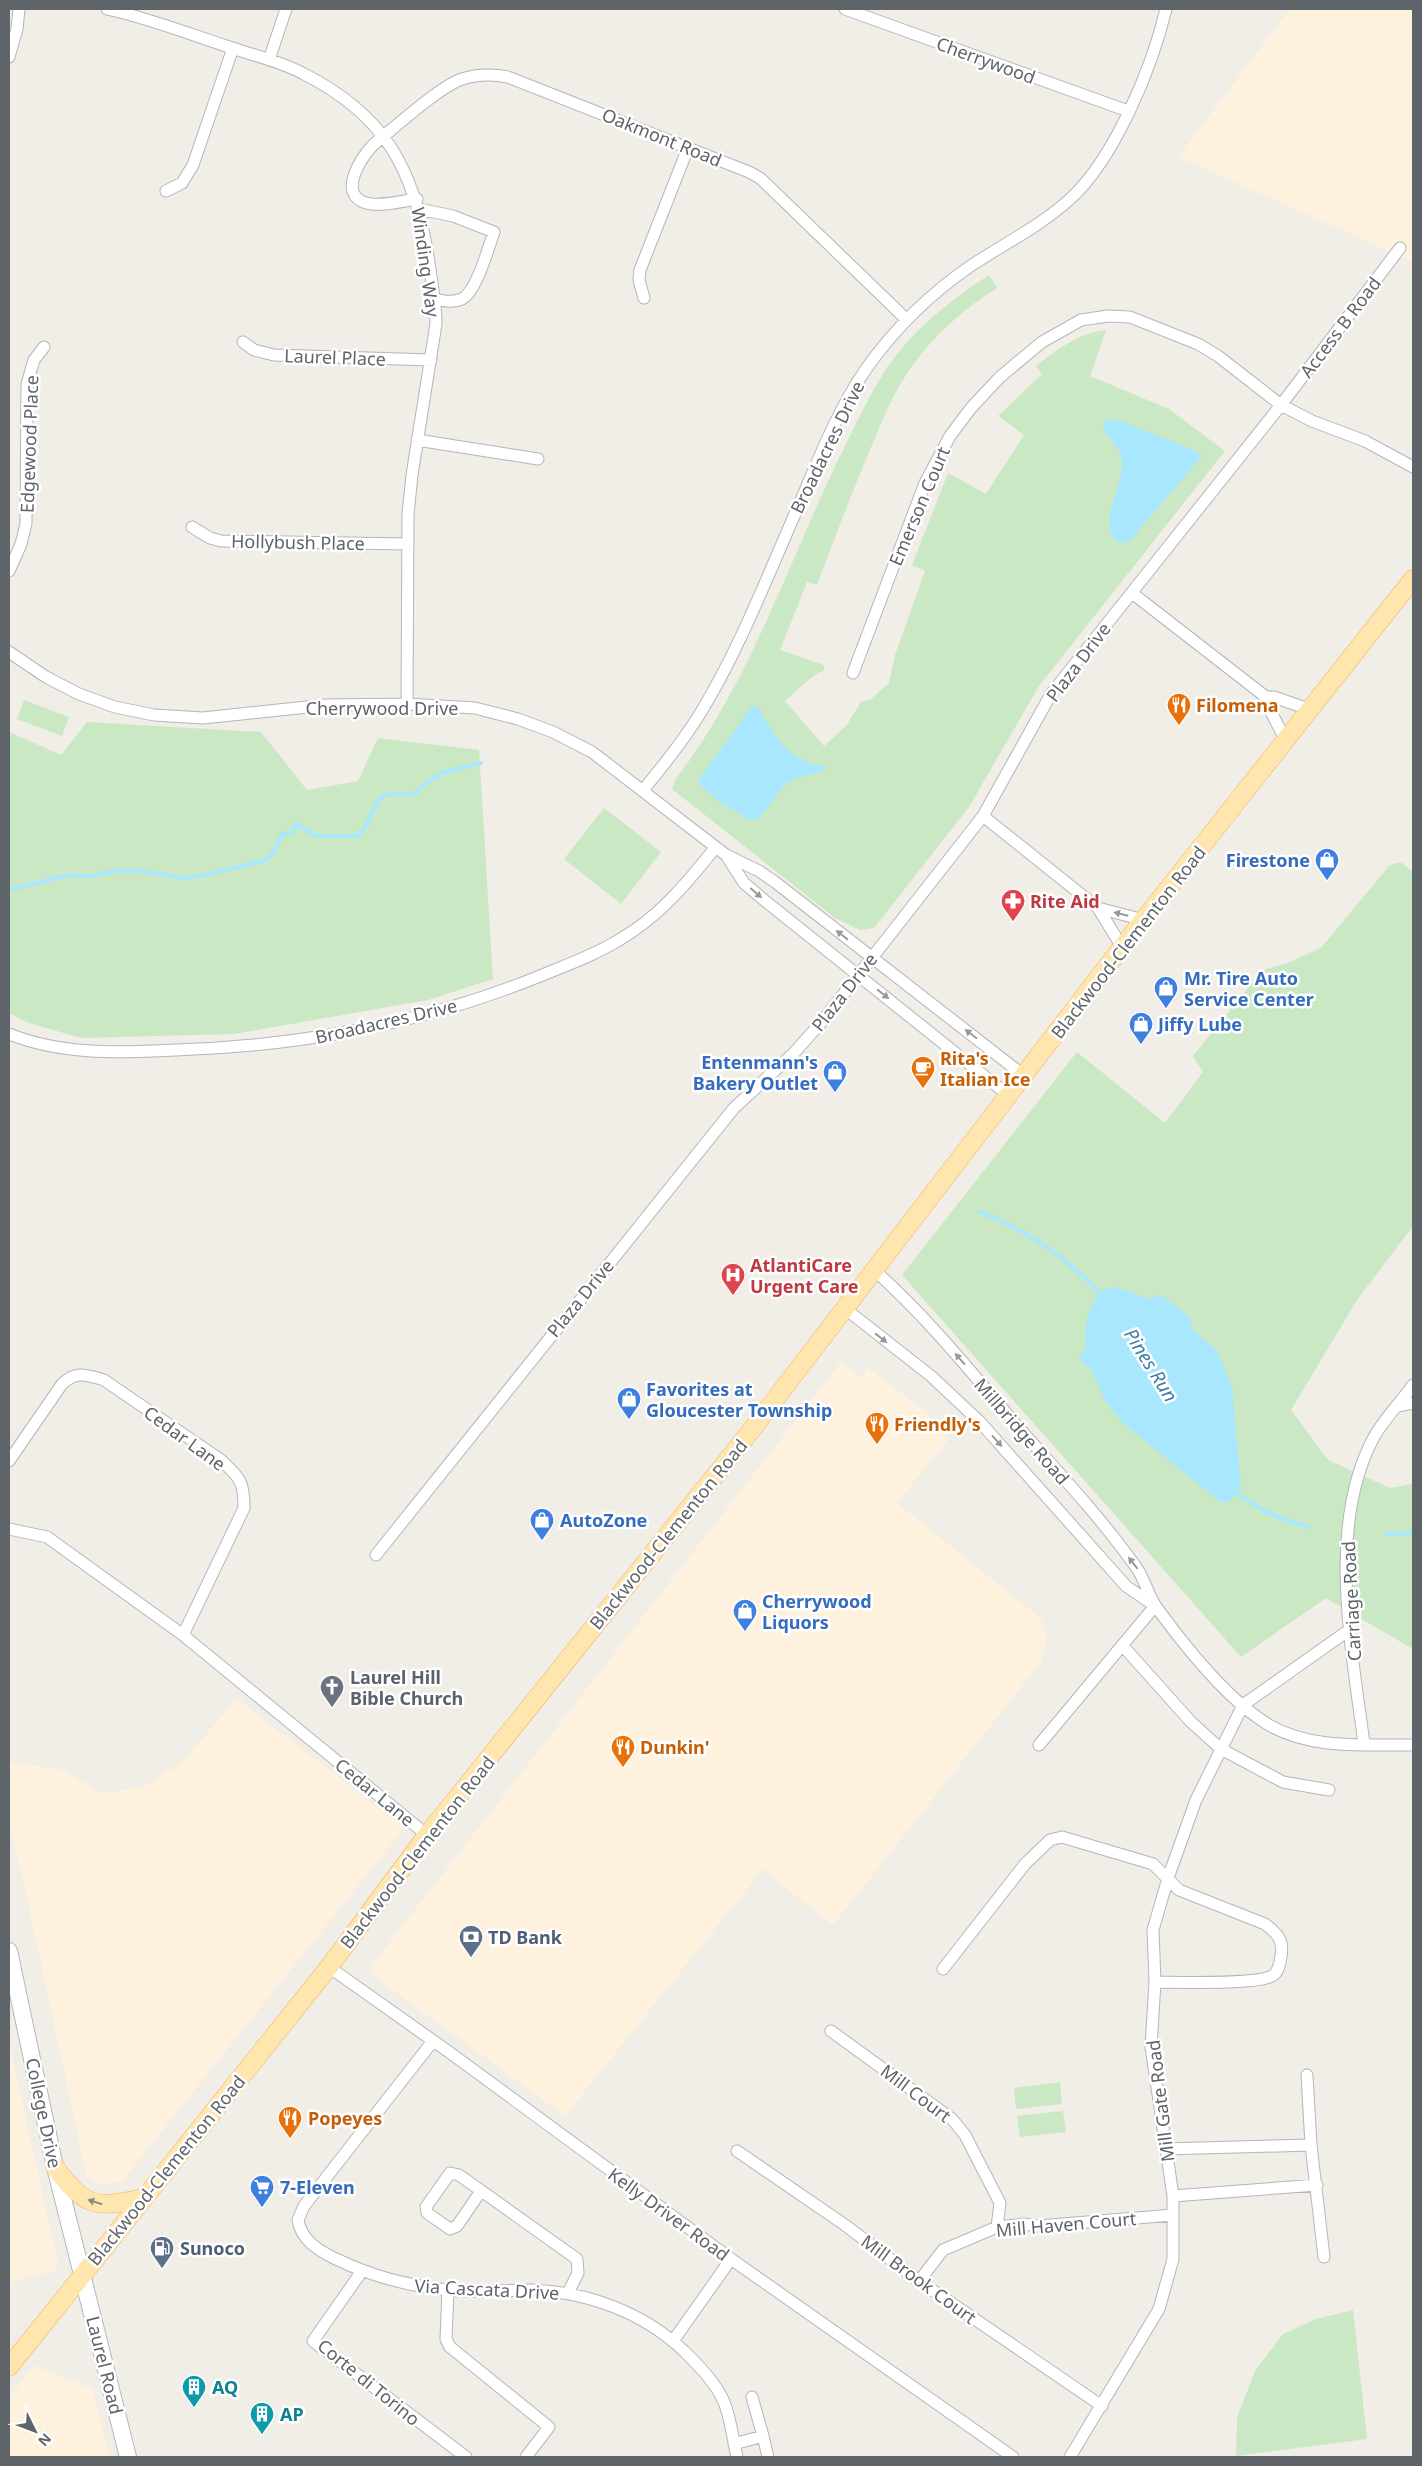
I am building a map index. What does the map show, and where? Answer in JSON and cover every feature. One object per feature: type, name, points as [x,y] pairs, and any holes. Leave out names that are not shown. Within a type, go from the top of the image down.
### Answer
[{"type":"main road","name":"Blackwood-Clementon Road","points":[[9,2367],[142,2198],[329,1967],[427,1835],[750,1432],[843,1307],[1008,1094],[1413,579]]},
{"type":"main road","name":"College Drive","points":[[9,1952],[55,2167],[82,2274]]},
{"type":"main road","points":[[55,2167],[76,2192],[94,2203],[117,2204],[142,2198]]},
{"type":"main road","name":"Laurel Road","points":[[82,2274],[128,2457]]},
{"type":"street","points":[[9,57],[17,29],[19,9]]},
{"type":"street","name":"Winding Way","points":[[107,9],[140,17],[269,60],[302,73],[340,95],[365,115],[383,136],[400,162],[418,204],[435,299],[435,334],[412,475],[407,544],[407,704]]},
{"type":"street","points":[[269,60],[286,9]]},
{"type":"street","name":"Cherrywood","points":[[845,9],[1128,111]]},
{"type":"street","name":"Broadacres Drive","points":[[643,790],[686,734],[730,659],[852,391],[879,352],[906,319],[958,275],[1068,200],[1100,164],[1128,111],[1149,61],[1166,9]]},
{"type":"street","points":[[166,191],[182,183],[193,165],[233,48]]},
{"type":"street","name":"Oakmont Road","points":[[418,204],[373,204],[361,200],[354,193],[353,182],[359,164],[368,150],[383,136],[448,86],[472,76],[496,75],[519,80],[749,172],[770,186],[906,319]]},
{"type":"street","points":[[644,298],[639,280],[640,270],[688,148]]},
{"type":"street","points":[[418,204],[494,232],[475,281],[466,295],[456,300],[435,299]]},
{"type":"street","name":"Access B Road","points":[[1281,405],[1400,248]]},
{"type":"street","name":"Emerson Court","points":[[852,673],[918,502],[942,450],[960,422],[984,392],[1031,350],[1061,330],[1081,320],[1120,316],[1140,320],[1208,349],[1281,405],[1312,420],[1365,441],[1413,467]]},
{"type":"street","name":"Laurel Place","points":[[243,342],[254,350],[274,355],[431,360]]},
{"type":"street","name":"Edgewood Place","points":[[9,571],[21,544],[26,524],[27,384],[34,360],[44,347]]},
{"type":"street","name":"Plaza Drive","points":[[376,1555],[724,1121],[824,1020],[983,816],[1051,694],[1281,405]]},
{"type":"street","points":[[417,440],[538,459]]},
{"type":"street","name":"Hollybush Place","points":[[192,527],[210,538],[221,541],[407,544]]},
{"type":"street","points":[[1132,593],[1266,697],[1274,697],[1311,710]]},
{"type":"street","name":"Cherrywood Drive","points":[[9,652],[46,677],[79,694],[115,707],[154,715],[203,718],[316,706],[407,704],[475,708],[518,719],[579,744],[643,790],[715,848],[759,871],[775,882],[1023,1075]]},
{"type":"street","points":[[1266,697],[1267,704],[1286,741]]},
{"type":"street","points":[[983,816],[1098,908],[1122,948]]},
{"type":"street","name":"Broadacres Drive","points":[[9,1034],[30,1042],[81,1051],[215,1050],[308,1039],[386,1025],[438,1012],[539,976],[603,950],[621,939],[672,900],[715,848]]},
{"type":"street","name":"Cherrywood Drive","points":[[726,855],[737,874],[755,892],[1008,1094]]},
{"type":"street","points":[[1098,908],[1144,920]]},
{"type":"street","name":"Millbridge Road","points":[[873,1269],[931,1326],[1091,1510],[1137,1568],[1155,1606],[1218,1682],[1243,1705],[1268,1724],[1288,1734],[1305,1739],[1348,1745],[1413,1745]]},
{"type":"street","name":"Millbridge Road","points":[[843,1307],[931,1376],[980,1422],[1126,1586],[1155,1606]]},
{"type":"street","name":"Cedar Lane","points":[[9,1461],[62,1384],[71,1376],[84,1374],[104,1380],[220,1460],[236,1475],[244,1488],[244,1508],[183,1635]]},
{"type":"street","name":"Carriage Road","points":[[1364,1744],[1349,1630],[1346,1536],[1355,1488],[1374,1437],[1413,1385]]},
{"type":"street","points":[[1398,1406],[1413,1403]]},
{"type":"street","name":"Cedar Lane","points":[[9,1529],[47,1537],[183,1635],[427,1835]]},
{"type":"street","points":[[1040,1745],[1155,1606]]},
{"type":"street","points":[[1243,1705],[1349,1630]]},
{"type":"street","points":[[1122,1645],[1191,1722],[1221,1749],[1283,1782],[1328,1790]]},
{"type":"street","name":"Mill Gate Road","points":[[1070,2457],[1159,2308],[1173,2259],[1173,2196],[1152,2046],[1155,1982],[1152,1930],[1168,1878],[1196,1800],[1243,1705]]},
{"type":"street","points":[[944,1969],[1025,1864],[1050,1840],[1062,1837],[1153,1864],[1179,1890],[1265,1924],[1276,1932],[1282,1941],[1279,1968],[1272,1976],[1246,1981],[1155,1982]]},
{"type":"street","name":"Kelly Driver Road","points":[[329,1967],[732,2259],[1012,2457]]},
{"type":"street","name":"Mill Court","points":[[831,2031],[952,2118],[966,2135],[1000,2203],[997,2227]]},
{"type":"street","name":"Via Cascata Drive","points":[[433,2041],[304,2206],[298,2220],[304,2235],[310,2242],[333,2257],[362,2271],[401,2283],[448,2290],[533,2290],[568,2294],[608,2303],[642,2320],[673,2341],[706,2375],[720,2394],[725,2404],[737,2457]]},
{"type":"street","points":[[1307,2075],[1311,2145],[1324,2258]]},
{"type":"street","points":[[1165,2149],[1311,2145]]},
{"type":"street","name":"Mill Brook Court","points":[[737,2151],[845,2225],[919,2281],[1102,2406]]},
{"type":"street","points":[[481,2191],[457,2226],[450,2228],[427,2213],[426,2208],[450,2173],[459,2175],[577,2259],[578,2273],[568,2294]]},
{"type":"street","points":[[1173,2196],[1317,2185]]},
{"type":"street","name":"Mill Haven Court","points":[[919,2281],[943,2250],[997,2227],[1024,2224],[1038,2226],[1173,2215]]},
{"type":"street","points":[[673,2341],[732,2259]]},
{"type":"street","name":"Corte di Torino","points":[[362,2271],[313,2341],[466,2457]]},
{"type":"street","points":[[448,2290],[446,2338],[450,2347],[549,2427],[526,2457]]},
{"type":"street","points":[[752,2397],[768,2457]]},
{"type":"street","points":[[734,2444],[763,2436]]},
{"type":"shaded area","points":[[1290,9],[1413,9],[1413,262],[1178,157]]},
{"type":"shaded area","points":[[841,1362],[861,1377],[868,1368],[926,1412],[949,1439],[897,1503],[1033,1612],[1044,1624],[1046,1640],[1041,1662],[833,1925],[763,1869],[565,2116],[379,1980],[372,1973],[372,1965]]},
{"type":"shaded area","points":[[237,1699],[404,1828],[122,2181],[100,2185],[86,2174],[21,1870],[9,1826],[9,1761],[63,1771],[103,1793],[143,1787],[180,1764]]},
{"type":"shaded area","points":[[9,2043],[58,2264],[55,2271],[9,2282]]},
{"type":"shaded area","points":[[34,2365],[93,2389],[110,2457],[9,2457],[9,2398]]},
{"type":"green space","points":[[989,275],[997,288],[973,304],[941,332],[906,375],[894,395],[863,467],[817,585],[807,582],[780,650],[824,665],[824,670],[812,677],[785,701],[824,746],[846,726],[861,702],[871,699],[889,683],[895,655],[925,571],[912,565],[948,473],[986,494],[1024,435],[998,416],[1042,374],[1036,366],[1052,354],[1077,338],[1106,330],[1090,376],[1169,409],[1225,451],[1039,686],[969,807],[874,928],[860,930],[835,918],[672,789],[675,780],[725,704],[746,664],[840,456],[879,380],[915,333],[963,292]]},
{"type":"green space","points":[[24,700],[69,717],[62,736],[17,719]]},
{"type":"green space","points":[[87,722],[261,732],[307,790],[358,781],[378,738],[479,750],[493,979],[428,1000],[234,1034],[81,1038],[29,1023],[9,1013],[9,732],[61,755]]},
{"type":"green space","points":[[604,808],[661,852],[621,904],[564,859]]},
{"type":"green space","points":[[1402,863],[1413,872],[1413,1226],[1357,1300],[1291,1410],[1328,1460],[1390,1488],[1413,1484],[1413,1649],[1326,1598],[1241,1657],[902,1275],[1077,1052],[1165,1123],[1203,1072],[1193,1056],[1262,970],[1285,964],[1321,948],[1389,866]]},
{"type":"green space","points":[[1060,2082],[1062,2104],[1016,2109],[1014,2088]]},
{"type":"green space","points":[[1063,2111],[1066,2132],[1020,2137],[1017,2116]]},
{"type":"green space","points":[[1353,2310],[1367,2439],[1236,2456],[1237,2418],[1255,2371],[1283,2334],[1316,2319]]},
{"type":"water","points":[[1109,419],[1121,421],[1196,451],[1202,456],[1131,539],[1125,543],[1115,541],[1110,530],[1109,519],[1121,474],[1122,462],[1119,451],[1103,430],[1105,421]]},
{"type":"water","points":[[752,706],[759,708],[770,729],[786,748],[805,761],[816,765],[828,766],[824,770],[796,778],[786,784],[762,815],[752,821],[718,801],[699,784],[699,780]]},
{"type":"water","points":[[1116,1287],[1148,1299],[1160,1296],[1167,1299],[1188,1315],[1191,1320],[1191,1328],[1214,1348],[1222,1361],[1232,1388],[1241,1486],[1236,1495],[1227,1503],[1218,1500],[1124,1424],[1105,1401],[1092,1371],[1081,1362],[1079,1356],[1086,1349],[1086,1325],[1093,1304],[1102,1290]]},
{"type":"waterway","points":[[9,890],[68,875],[90,876],[116,871],[141,871],[184,878],[205,875],[266,860],[275,851],[281,835],[293,832],[296,824],[316,836],[357,836],[362,832],[376,805],[384,795],[414,794],[434,777],[445,772],[481,763]]},
{"type":"waterway","name":"Pines Run","points":[[980,1212],[1014,1228],[1046,1247],[1075,1270],[1102,1296]]},
{"type":"waterway","name":"Pines Run","points":[[1235,1491],[1252,1504],[1269,1513],[1308,1527]]},
{"type":"waterway","name":"Pines Run","points":[[1387,1534],[1413,1533]]},
{"type":"place","name":"Filomena","points":[[1179,726]]},
{"type":"place","name":"Firestone","points":[[1327,881]]},
{"type":"place","name":"Rite Aid","points":[[1013,922]]},
{"type":"place","name":"Mr. Tire Auto Service Center","points":[[1166,1009]]},
{"type":"place","name":"Jiffy Lube","points":[[1141,1045]]},
{"type":"place","name":"Rita's Italian Ice","points":[[923,1089]]},
{"type":"place","name":"Entenmann's Bakery Outlet","points":[[835,1093]]},
{"type":"place","name":"AtlantiCare Urgent Care","points":[[733,1296]]},
{"type":"place","name":"Favorites at Gloucester Township","points":[[629,1420]]},
{"type":"place","name":"Friendly's","points":[[877,1445]]},
{"type":"place","name":"AutoZone","points":[[542,1541]]},
{"type":"place","name":"Cherrywood Liquors","points":[[745,1632]]},
{"type":"place","name":"Laurel Hill Bible Church","points":[[332,1708]]},
{"type":"place","name":"Dunkin'","points":[[623,1768]]},
{"type":"place","name":"TD Bank","points":[[471,1958]]},
{"type":"place","name":"Popeyes","points":[[290,2139]]},
{"type":"place","name":"7-Eleven","points":[[262,2208]]},
{"type":"place","name":"Sunoco","points":[[162,2269]]},
{"type":"place","name":"AQ","points":[[194,2408]]},
{"type":"place","name":"AP","points":[[262,2435]]}]
